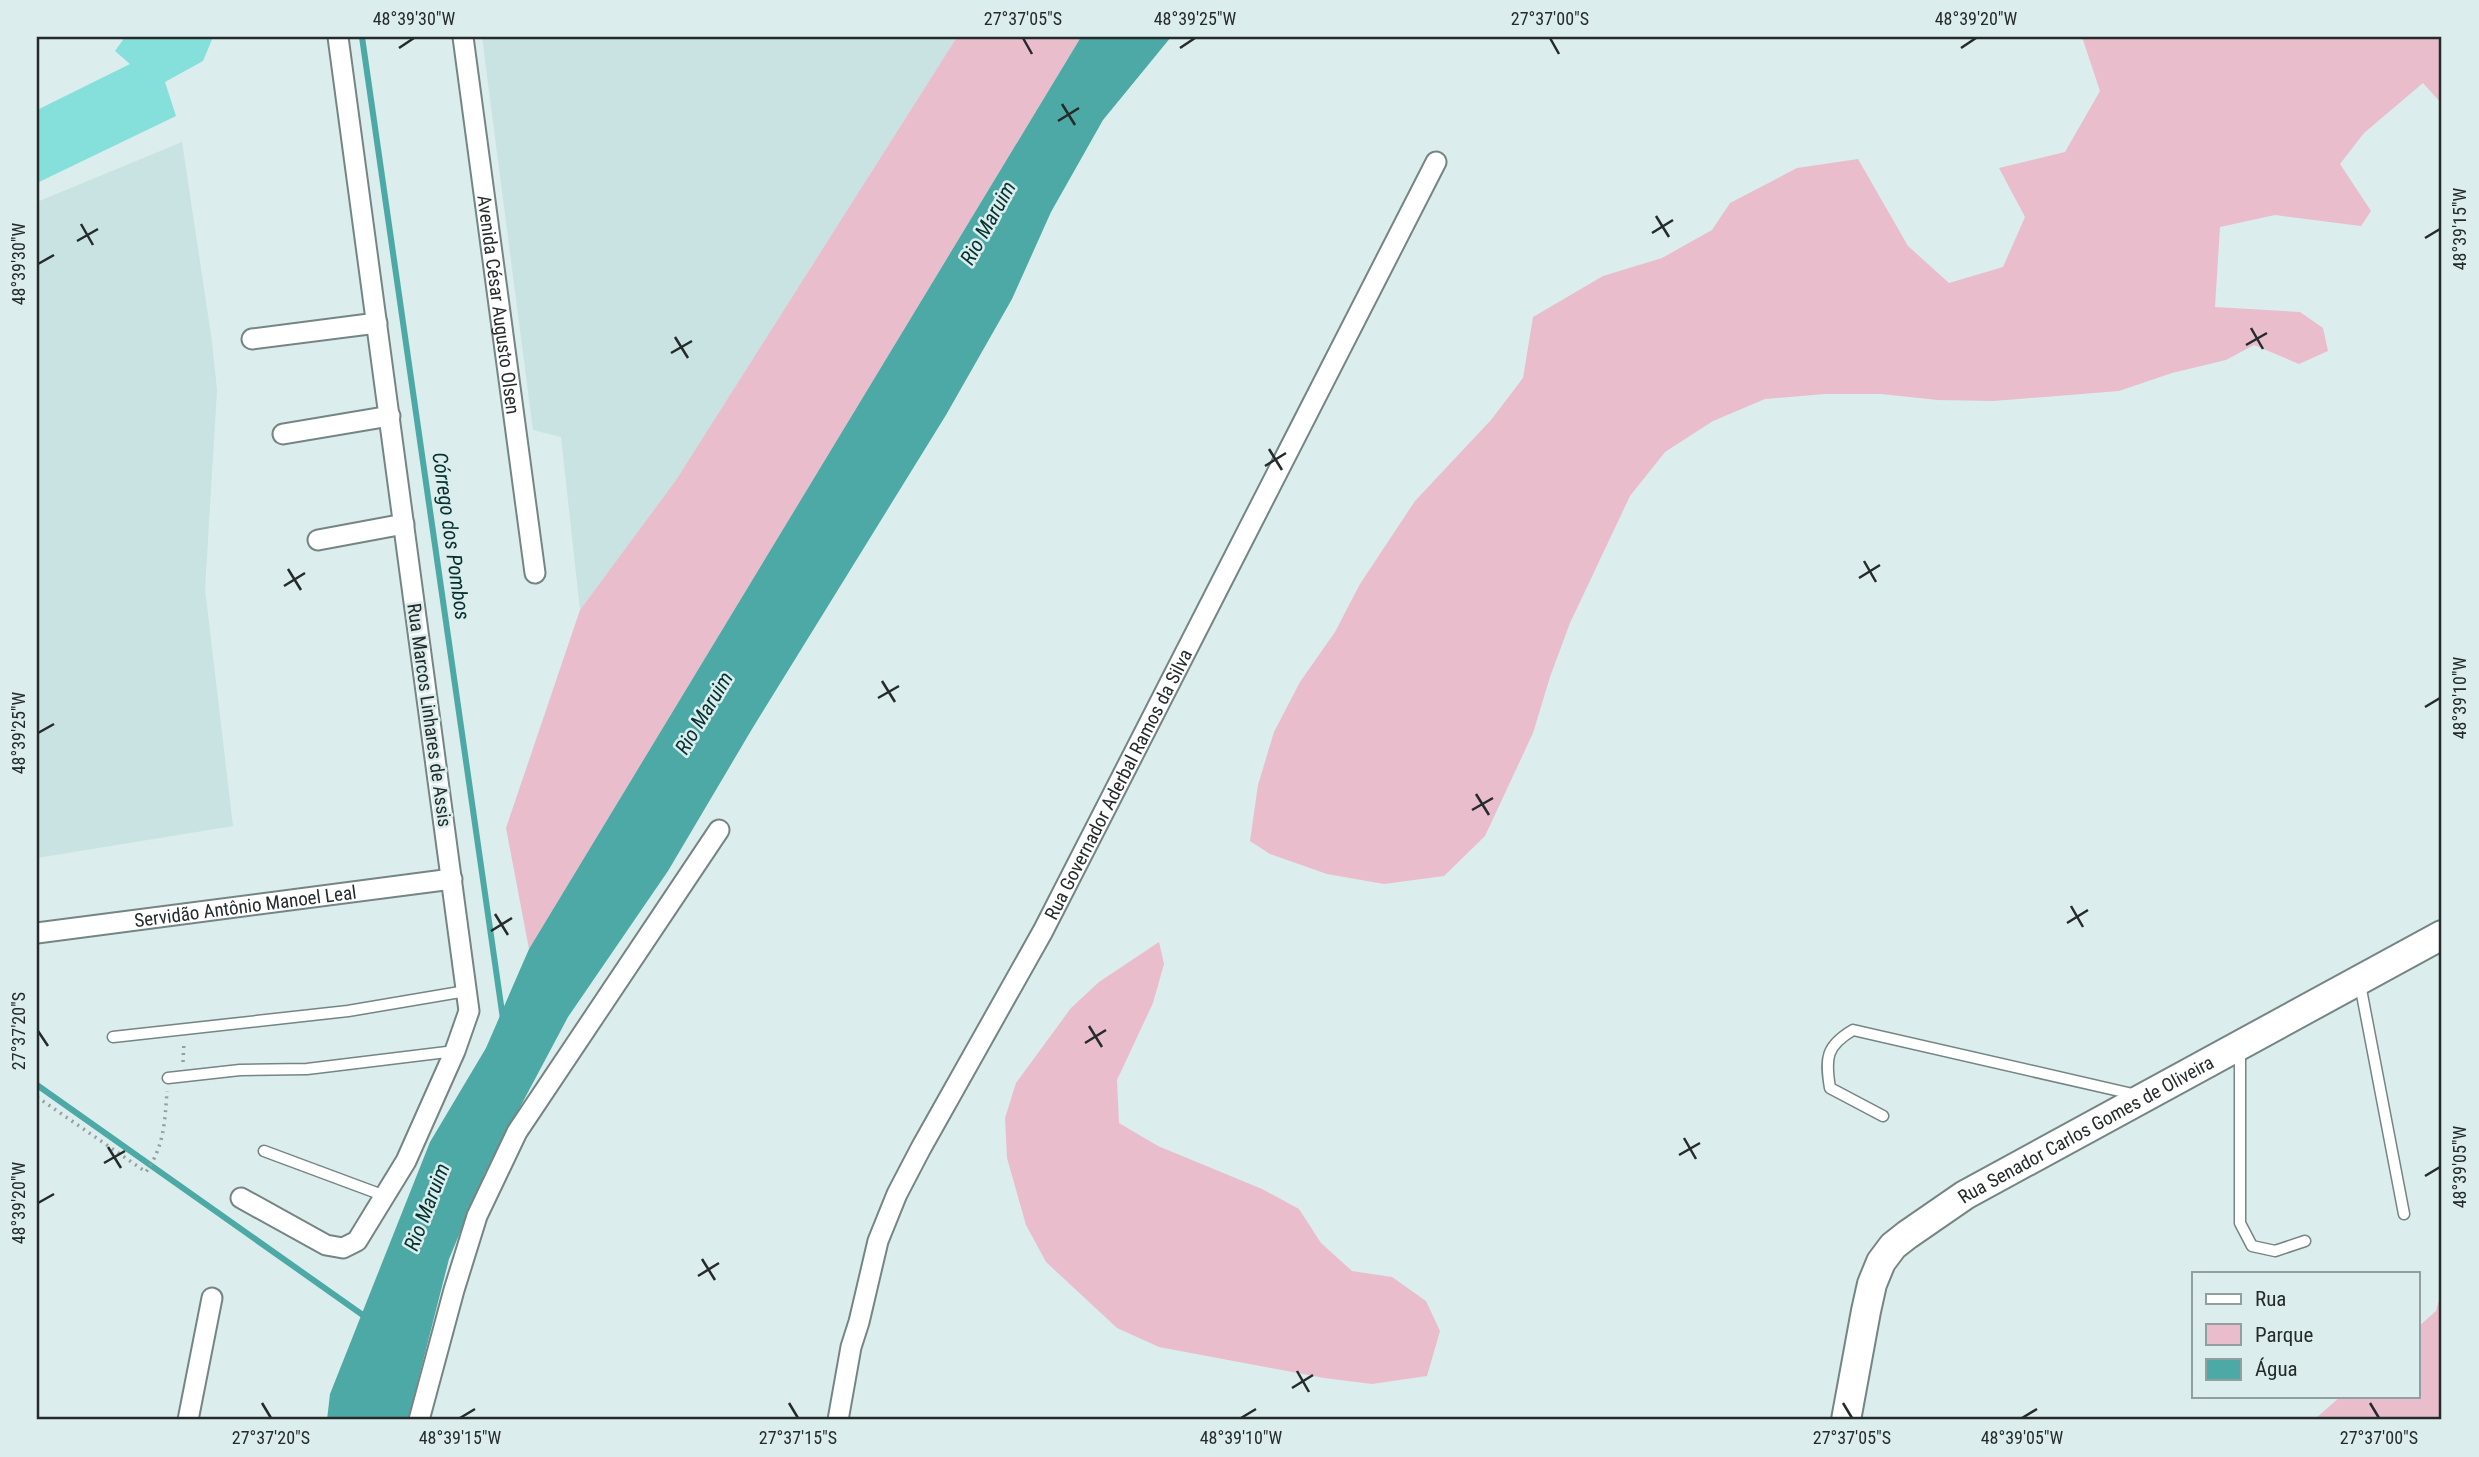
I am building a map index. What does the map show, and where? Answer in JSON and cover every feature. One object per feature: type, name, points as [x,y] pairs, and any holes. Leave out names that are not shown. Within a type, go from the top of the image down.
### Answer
[{"type":"main road","name":"Rua Senador Carlos Gomes de Oliveira","points":[[1846,1420],[1872,1284],[1881,1262],[1894,1246],[1930,1217],[1965,1195],[2442,934]]},
{"type":"street","name":"Rua Marcos Linhares de Assis","points":[[241,1198],[326,1244],[343,1248],[361,1237],[406,1161],[455,1051],[469,1011],[338,37]]},
{"type":"street","name":"Avenida César Augusto Olsen","points":[[463,37],[536,573]]},
{"type":"street","name":"Rua Governador Aderbal Ramos da Silva","points":[[838,1420],[851,1347],[878,1241],[897,1194],[920,1148],[1043,931],[1436,162]]},
{"type":"street","points":[[252,339],[377,323]]},
{"type":"street","points":[[283,434],[390,416]]},
{"type":"street","points":[[318,540],[404,524]]},
{"type":"street","points":[[419,1420],[477,1216],[517,1132],[719,830]]},
{"type":"street","name":"Servidão Antônio Manoel Leal","points":[[37,933],[452,879]]},
{"type":"street","points":[[188,1420],[212,1298]]},
{"type":"lane","points":[[2359,980],[2404,1214]]},
{"type":"lane","points":[[113,1037],[348,1011],[466,990]]},
{"type":"lane","points":[[1883,1116],[1830,1088],[1826,1063],[1838,1039],[1853,1030],[2144,1097]]},
{"type":"lane","points":[[2239,1045],[2240,1223],[2252,1246],[2275,1251],[2305,1241]]},
{"type":"lane","points":[[168,1078],[240,1070],[307,1069],[455,1051]]},
{"type":"lane","points":[[264,1150],[386,1196]]},
{"type":"path","points":[[182,1077],[184,1029]]},
{"type":"path","points":[[37,1097],[146,1172],[157,1157],[165,1127],[168,1078]]},
{"type":"shaded area","points":[[482,37],[957,37],[676,480],[580,610],[561,437],[533,430]]},
{"type":"shaded area","points":[[182,142],[217,390],[205,589],[233,826],[37,858],[37,202]]},
{"type":"green space","points":[[957,37],[1081,37],[529,949],[506,828],[580,610],[676,480]]},
{"type":"green space","points":[[2082,37],[2442,37],[2442,104],[2423,83],[2364,133],[2340,164],[2371,211],[2361,226],[2275,215],[2220,227],[2215,307],[2300,312],[2323,328],[2328,351],[2299,364],[2254,345],[2226,360],[2172,373],[2119,391],[1993,401],[1938,400],[1881,394],[1825,394],[1765,399],[1713,421],[1665,452],[1630,496],[1570,623],[1533,733],[1485,836],[1444,876],[1384,884],[1327,874],[1270,854],[1250,841],[1258,785],[1274,732],[1300,682],[1335,632],[1360,584],[1415,501],[1491,420],[1523,378],[1533,317],[1603,276],[1662,258],[1712,230],[1730,203],[1797,168],[1858,159],[1908,246],[1949,283],[2003,267],[2025,217],[1999,168],[2065,152],[2100,91]]},
{"type":"green space","points":[[1159,942],[1164,964],[1153,1003],[1117,1080],[1119,1123],[1158,1146],[1262,1189],[1299,1209],[1321,1243],[1352,1271],[1392,1277],[1426,1301],[1440,1331],[1427,1376],[1372,1384],[1324,1378],[1159,1347],[1117,1328],[1046,1262],[1026,1225],[1007,1158],[1005,1118],[1016,1083],[1071,1008],[1099,982]]},
{"type":"green space","points":[[2442,1290],[2442,1420],[2315,1419],[2339,1398],[2420,1398],[2420,1325],[2436,1311]]},
{"type":"water","name":"Rio Maruim","points":[[1081,37],[1171,37],[1103,120],[1051,212],[1012,299],[946,415],[752,729],[668,871],[568,1017],[485,1173],[449,1259],[408,1420],[327,1420],[330,1394],[430,1142],[486,1048],[529,949]]},
{"type":"building","points":[[125,37],[213,37],[203,61],[165,82],[176,116],[37,183],[37,110],[130,64],[115,51]]},
{"type":"waterway","name":"Córrego dos Pombos","points":[[362,37],[503,1019]]},
{"type":"waterway","points":[[37,1085],[367,1318]]}]
